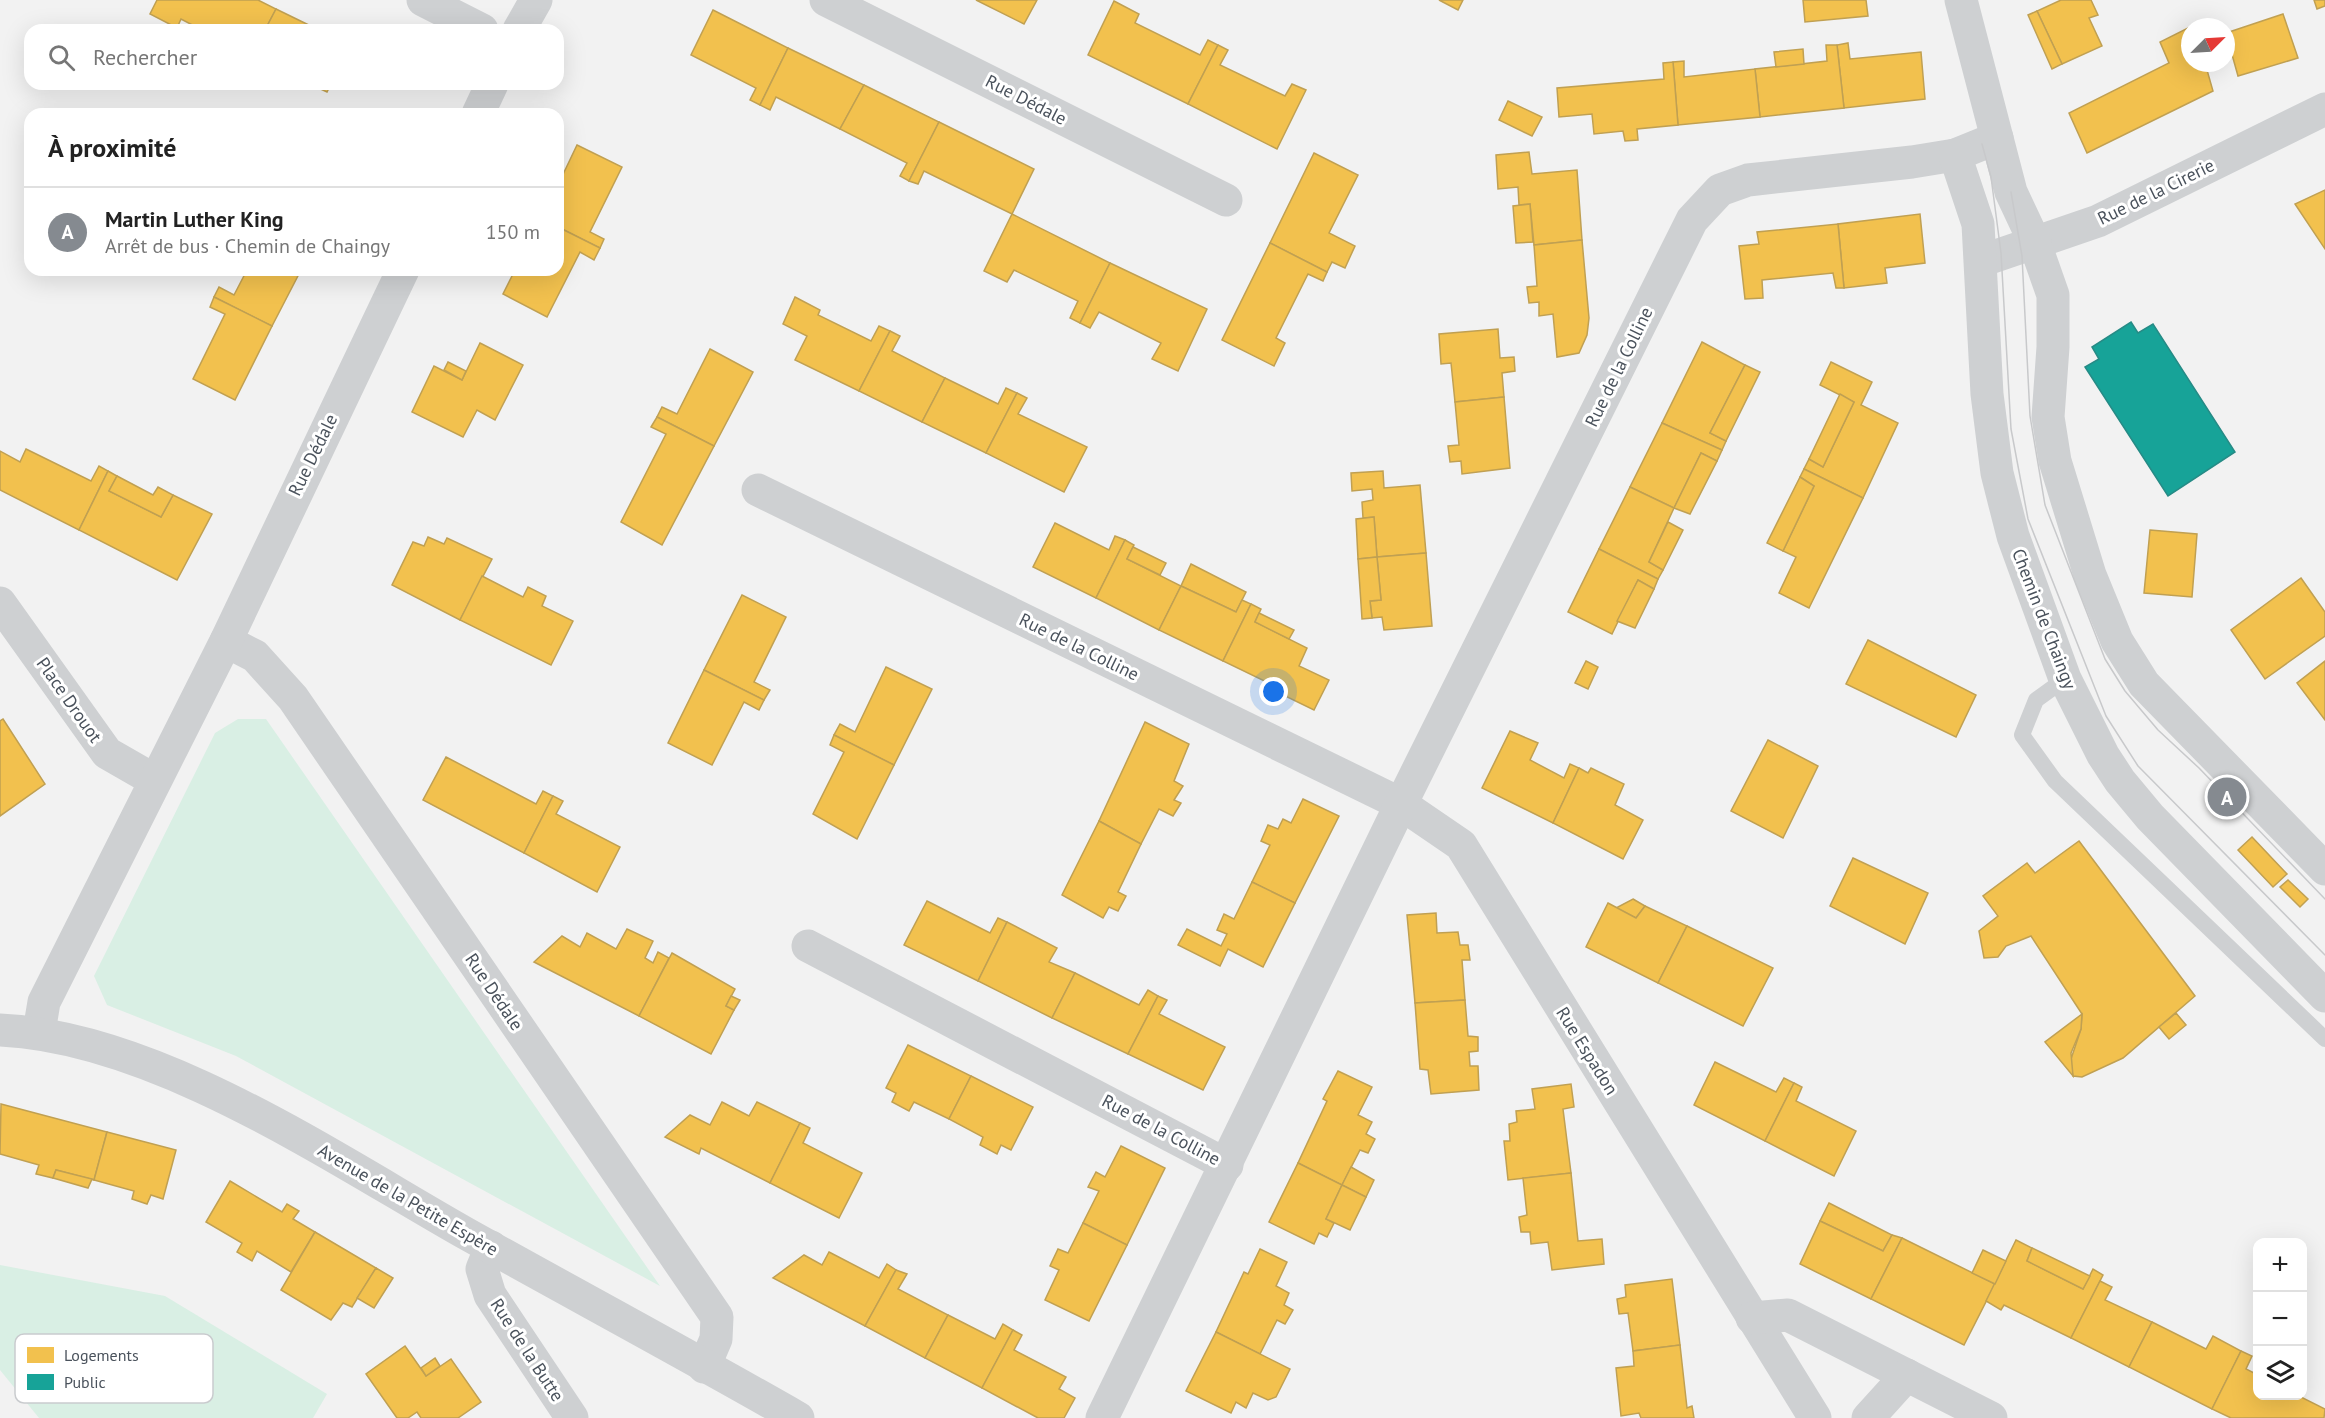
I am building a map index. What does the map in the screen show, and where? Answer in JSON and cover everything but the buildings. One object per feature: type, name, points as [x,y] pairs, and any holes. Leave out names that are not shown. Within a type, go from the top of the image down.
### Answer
[{"type":"street","points":[[423,0],[470,24]]},
{"type":"street","points":[[522,24],[536,0]]},
{"type":"street","name":"Rue Dédale","points":[[826,0],[1226,200]]},
{"type":"street","points":[[1944,0],[1978,146],[2012,192],[2034,242],[2053,295],[2053,347],[2048,417],[2055,460],[2090,575],[2117,641],[2144,684],[2325,869]]},
{"type":"street","points":[[1961,0],[1978,146]]},
{"type":"street","points":[[481,108],[489,90]]},
{"type":"street","name":"Rue de la Cirerie","points":[[1981,261],[2098,221],[2325,109]]},
{"type":"street","name":"Chemin de Chaingy","points":[[1978,146],[1978,224],[1987,394],[1998,473],[2013,536],[2065,679],[2103,755],[2127,790],[2150,817],[2325,996]]},
{"type":"street","name":"Rue de la Colline","points":[[1102,1418],[1401,804],[1692,220],[1720,190],[1748,180],[1978,146]]},
{"type":"street","name":"Rue Dédale","points":[[39,1032],[44,1002],[226,641],[399,276]]},
{"type":"street","name":"Rue de la Colline","points":[[758,490],[1401,804]]},
{"type":"street","name":"Place Drouot","points":[[0,603],[107,753],[154,780]]},
{"type":"street","name":"Rue Dédale","points":[[226,641],[255,656],[293,698],[717,1317],[716,1339],[704,1366]]},
{"type":"street","name":"Rue Espadon","points":[[1401,804],[1461,845],[1815,1418]]},
{"type":"street","name":"Rue de la Colline","points":[[808,945],[1227,1165]]},
{"type":"street","name":"Avenue de la Petite Espère","points":[[0,1030],[39,1032],[131,1058],[240,1106],[798,1418]]},
{"type":"street","name":"Rue de la Butte","points":[[491,1247],[482,1269],[490,1295],[572,1418]]},
{"type":"street","points":[[1752,1318],[1788,1315],[1991,1418]]},
{"type":"street","points":[[1868,1418],[1907,1375]]},
{"type":"lane","points":[[2065,679],[2036,700],[2022,735],[2055,780],[2325,1039]]},
{"type":"green space","points":[[238,719],[266,719],[660,1286],[236,1056],[107,1005],[94,976],[215,733]]},
{"type":"green space","points":[[0,1265],[165,1296],[327,1394],[313,1418],[39,1418],[27,1403],[213,1403],[213,1334],[15,1334],[15,1388],[0,1370]]},
{"type":"tram line","points":[[1982,144],[1991,177],[2001,253],[2011,429],[2028,519],[2106,716],[2138,766],[2325,955]]},
{"type":"tram line","points":[[2011,192],[2022,256],[2030,416],[2045,505],[2105,659],[2125,691],[2158,730],[2199,768],[2325,899]]},
{"type":"place","name":"Martin Luther King","points":[[2227,797]]}]
